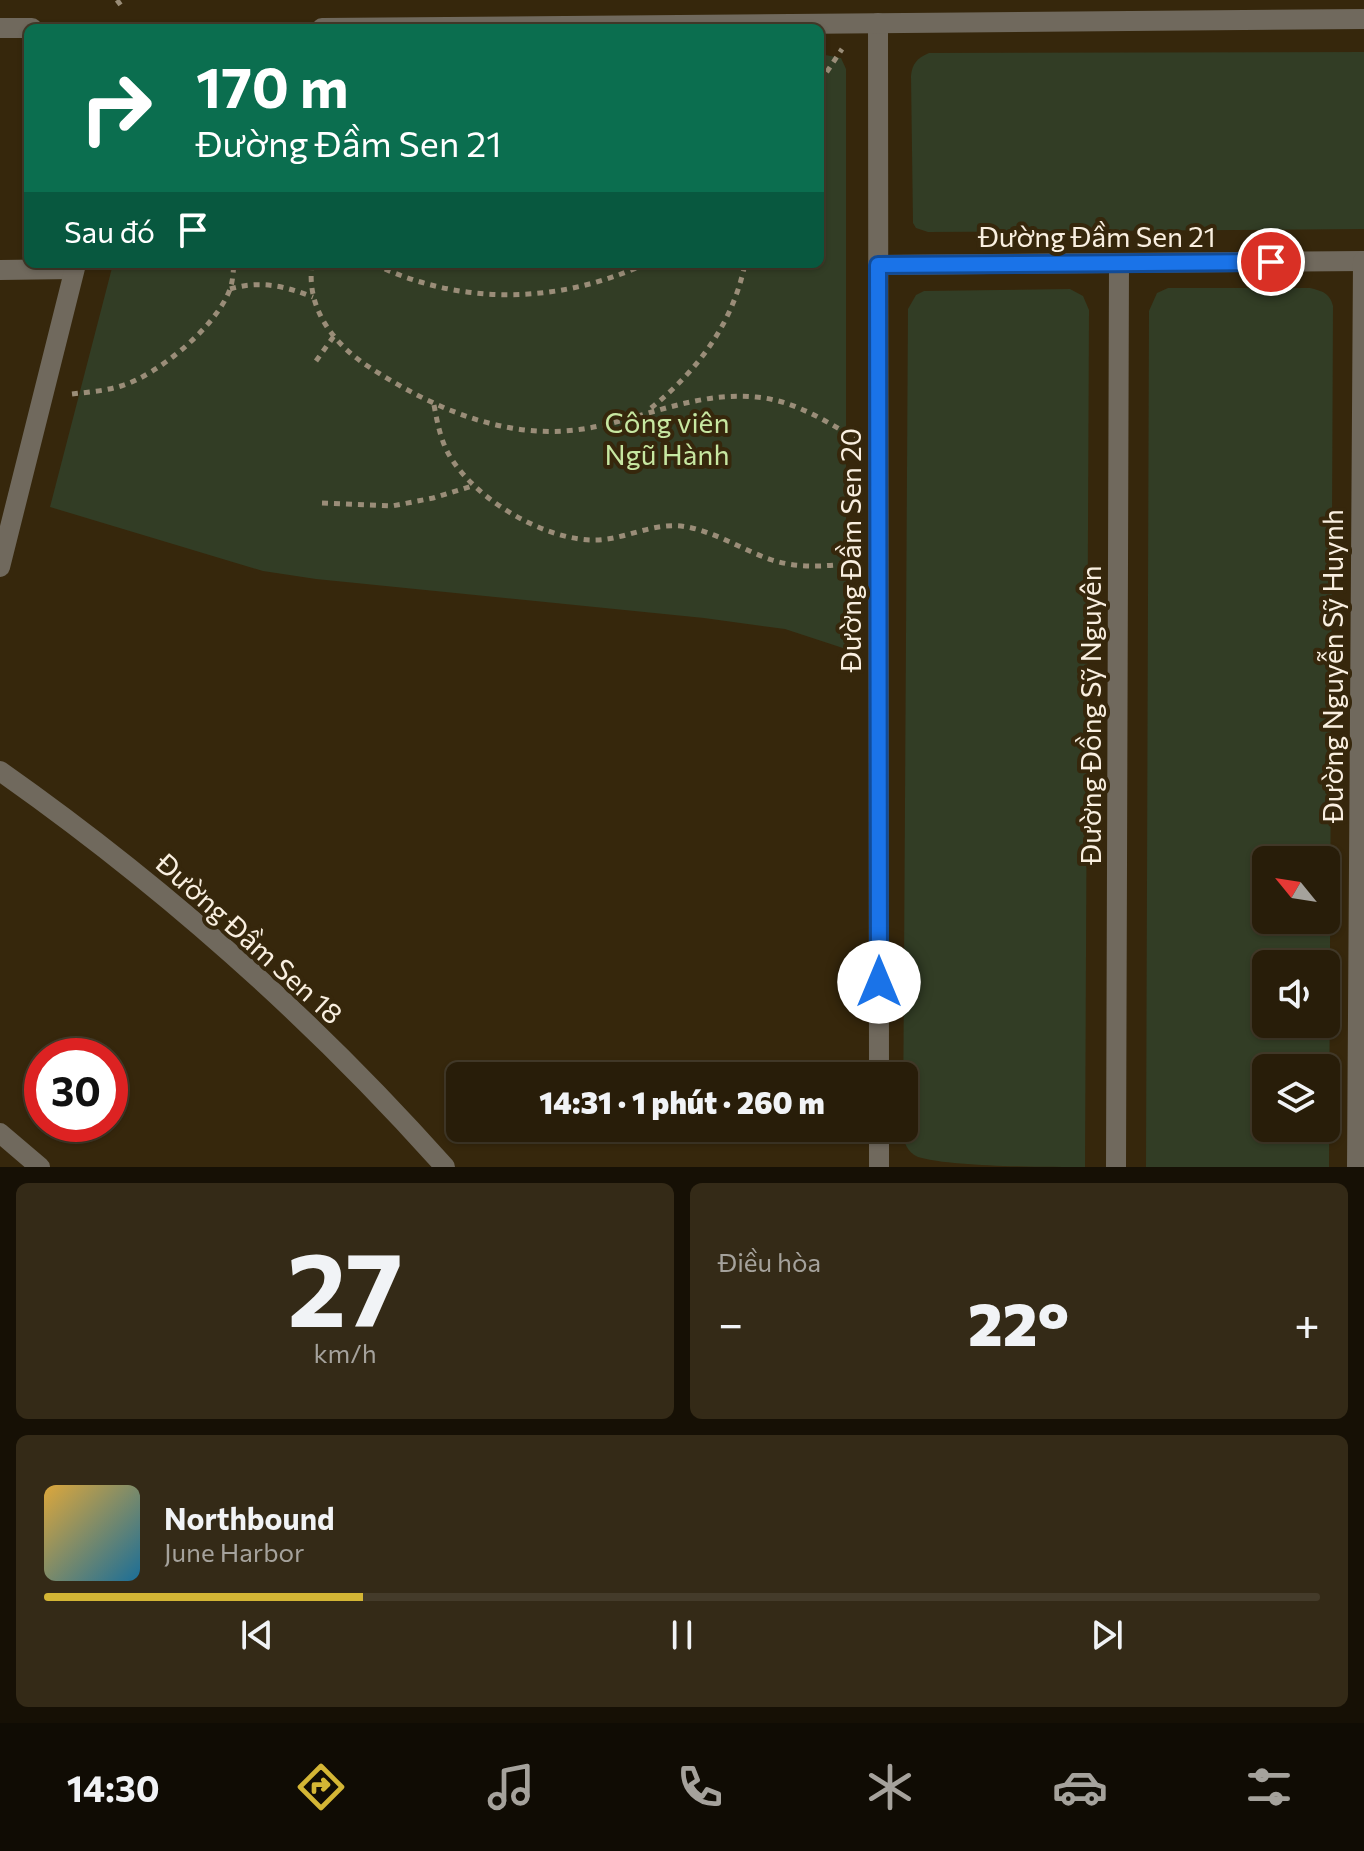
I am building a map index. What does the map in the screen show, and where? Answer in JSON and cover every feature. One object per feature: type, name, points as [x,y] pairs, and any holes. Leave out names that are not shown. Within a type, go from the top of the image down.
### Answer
[{"type":"street","points":[[767,24],[1364,19]]},
{"type":"street","name":"Đường Đầm Sen 20","points":[[878,23],[879,1062]]},
{"type":"street","points":[[0,28],[24,28]]},
{"type":"street","name":"Đường Đầm Sen 21","points":[[878,265],[1363,261]]},
{"type":"street","name":"Đường Nguyễn Sỹ Huynh","points":[[1357,1167],[1363,261]]},
{"type":"street","name":"Đường Đồng Sỹ Nguyên","points":[[1116,1167],[1119,264]]},
{"type":"street","points":[[0,270],[50,268]]},
{"type":"street","points":[[0,567],[75,268]]},
{"type":"street","name":"Đường Đầm Sen 18","points":[[0,771],[131,870],[233,957],[321,1038],[445,1167]]},
{"type":"street","points":[[0,1133],[40,1167]]},
{"type":"street","points":[[879,1142],[879,1167]]},
{"type":"path","points":[[117,0],[122,7]]},
{"type":"path","points":[[824,76],[842,49]]},
{"type":"path","points":[[72,394],[121,386],[162,365],[199,333],[230,289],[233,268]]},
{"type":"path","points":[[311,268],[313,297],[323,322],[334,336],[362,362],[434,404],[471,419],[545,431],[583,429],[726,396],[757,397],[784,403],[816,416],[856,439]]},
{"type":"path","points":[[384,268],[456,292],[494,296],[535,295],[577,288],[636,268]]},
{"type":"path","points":[[648,412],[678,387],[711,346],[735,298],[744,268]]},
{"type":"path","points":[[230,289],[278,284],[313,297]]},
{"type":"path","points":[[316,361],[334,336]]},
{"type":"path","points":[[434,404],[439,432],[447,451],[472,486],[538,527],[590,541],[679,526],[701,530],[775,561],[797,566],[857,563]]},
{"type":"path","points":[[322,503],[392,506],[472,486]]},
{"type":"green space","points":[[1364,52],[1364,229],[928,232],[916,228],[913,223],[911,76],[916,62],[929,53]]},
{"type":"green space","name":"Công viên Ngũ Hành","points":[[824,55],[841,58],[846,69],[846,649],[785,629],[704,618],[263,571],[50,507],[112,268],[824,268]]},
{"type":"green space","points":[[1168,288],[1310,288],[1325,293],[1333,306],[1330,846],[1252,846],[1252,934],[1330,934],[1330,950],[1252,950],[1252,1038],[1330,1038],[1330,1054],[1252,1054],[1252,1142],[1329,1142],[1329,1167],[1146,1167],[1149,311],[1157,293]]},
{"type":"green space","points":[[1070,289],[1083,296],[1089,310],[1085,1167],[952,1163],[918,1157],[911,1153],[905,1143],[918,1142],[918,1062],[903,1062],[908,309],[916,295],[924,291]]},
{"type":"route","points":[[879,982],[878,265],[1271,262]]}]
